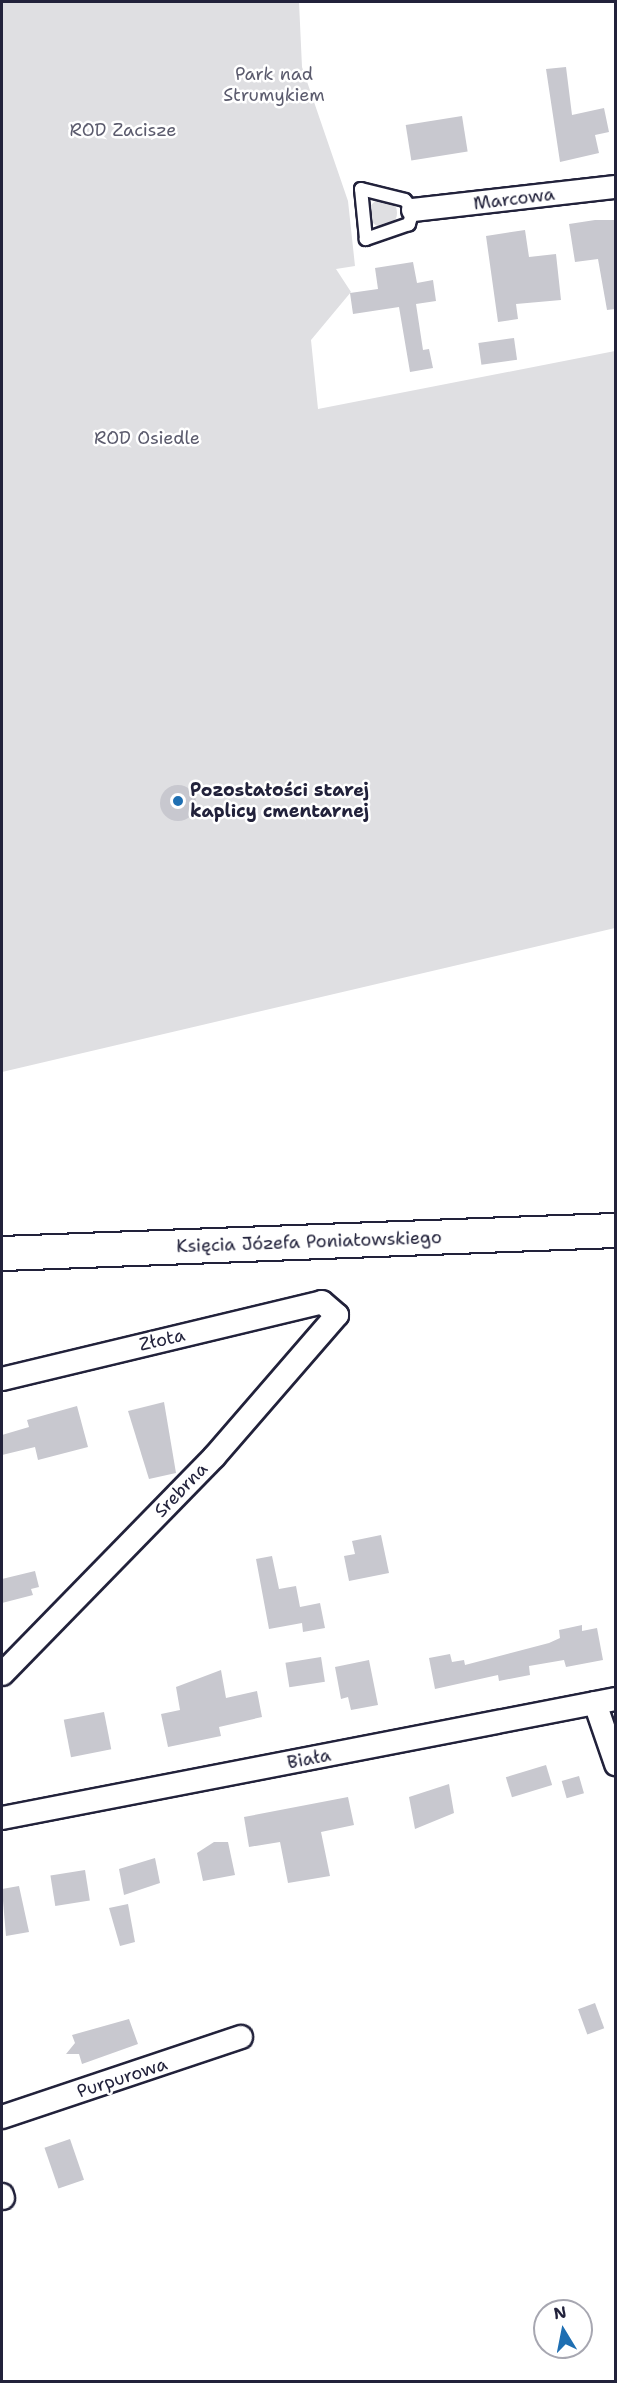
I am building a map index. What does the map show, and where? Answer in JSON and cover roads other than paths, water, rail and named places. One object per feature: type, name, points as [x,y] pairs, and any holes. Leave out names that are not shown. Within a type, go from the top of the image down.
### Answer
[{"type":"main road","name":"Księcia Józefa Poniatowskiego","points":[[2,1253],[615,1230]]},
{"type":"street","name":"Marcowa","points":[[413,210],[615,187]]},
{"type":"street","name":"Złota","points":[[2,1378],[322,1302]]},
{"type":"street","name":"Srebrna","points":[[2,1674],[214,1457],[310,1350],[337,1315],[322,1302]]},
{"type":"street","points":[[605,1701],[615,1764]]},
{"type":"street","name":"Biała","points":[[2,1818],[605,1701]]},
{"type":"street","name":"Purpurowa","points":[[2,2117],[241,2037]]},
{"type":"lane","points":[[361,189],[398,197],[413,210],[409,224],[399,231],[366,239],[361,189]]},
{"type":"place","name":"Pozostałości starej kaplicy cmentarnej","points":[[178,801]]},
{"type":"park label","name":"Park nad Strumykiem","points":[[274,85]]},
{"type":"park label","name":"ROD Zacisze","points":[[123,130]]},
{"type":"park label","name":"ROD Osiedle","points":[[147,438]]}]
